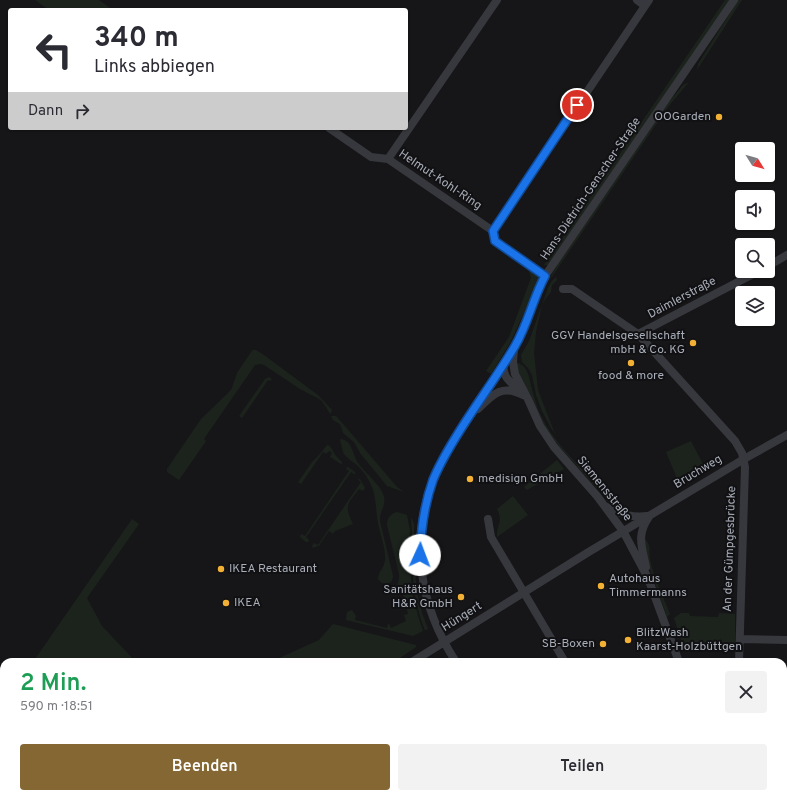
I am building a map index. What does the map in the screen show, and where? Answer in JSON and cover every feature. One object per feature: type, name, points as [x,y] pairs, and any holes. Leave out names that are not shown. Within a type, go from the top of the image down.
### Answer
[{"type":"street","name":"Helmut-Kohl-Ring","points":[[408,130],[497,0]]},
{"type":"street","points":[[545,276],[495,241],[493,231],[647,3],[637,0]]},
{"type":"street","name":"Hans-Dietrich-Genscher-Straße","points":[[454,658],[444,642],[432,614],[424,587],[420,555],[422,524],[428,495],[439,466],[467,419],[516,344],[545,276],[734,0]]},
{"type":"street","points":[[332,130],[371,157],[388,159]]},
{"type":"street","name":"Helmut-Kohl-Ring","points":[[408,130],[388,159],[493,231]]},
{"type":"street","points":[[775,262],[787,255]]},
{"type":"street","name":"Daimlerstraße","points":[[638,334],[746,278]]},
{"type":"street","points":[[563,289],[572,289],[638,334],[735,441],[744,459]]},
{"type":"street","name":"Siemensstraße","points":[[516,344],[513,357],[515,374],[540,426],[560,454],[605,505],[623,531],[648,578],[678,658]]},
{"type":"street","name":"Siemensstraße","points":[[505,363],[503,369],[506,377],[524,394]]},
{"type":"street","name":"Hans-Dietrich-Genscher-Straße","points":[[467,419],[493,395],[499,392],[511,390],[524,394]]},
{"type":"street","name":"Bruchweg","points":[[623,531],[787,435]]},
{"type":"street","name":"An der Gümpgesbrücke","points":[[740,658],[744,459]]},
{"type":"street","points":[[605,505],[616,512],[631,517],[650,515]]},
{"type":"street","points":[[648,578],[641,544],[641,535],[645,522],[650,515]]},
{"type":"street","points":[[488,519],[491,537],[563,658]]},
{"type":"street","name":"Hüngert","points":[[418,658],[623,531]]},
{"type":"street","points":[[740,639],[787,640]]},
{"type":"shaded area","points":[[35,0],[99,0],[110,8],[46,8]]},
{"type":"shaded area","points":[[725,0],[730,0],[549,265],[544,265]]},
{"type":"shaded area","points":[[738,0],[742,0],[697,70],[698,64]]},
{"type":"shaded area","points":[[689,82],[668,107],[550,278],[668,103],[683,85]]},
{"type":"shaded area","points":[[528,267],[538,274],[539,281],[510,343],[491,374],[486,371],[509,337],[531,278]]},
{"type":"shaded area","points":[[556,277],[557,280],[552,285],[551,292],[542,305],[536,332],[534,353],[538,390],[555,434],[542,411],[536,395],[532,375],[522,362],[521,355],[529,341],[548,288]]},
{"type":"shaded area","points":[[253,350],[256,350],[264,355],[318,395],[332,410],[331,413],[330,414],[321,400],[300,389],[264,365],[255,365],[204,439],[206,441],[179,480],[167,472],[167,469],[201,419],[232,388],[237,373]]},
{"type":"shaded area","points":[[518,363],[526,370],[538,409],[544,422],[556,440],[606,496],[623,509],[623,511],[610,503],[547,431],[536,411],[531,395],[520,379],[516,365]]},
{"type":"shaded area","points":[[269,377],[272,379],[270,381],[268,380],[242,418],[239,416],[265,379]]},
{"type":"shaded area","points":[[331,416],[336,416],[397,487],[404,492],[387,486],[360,453],[354,442],[343,433],[340,424],[333,420]]},
{"type":"shaded area","points":[[341,439],[348,442],[358,463],[383,493],[384,504],[380,514],[380,521],[393,576],[392,581],[388,584],[382,583],[378,579],[385,562],[385,555],[373,490],[363,471],[344,454]]},
{"type":"shaded area","points":[[691,441],[705,468],[678,481],[666,452]]},
{"type":"shaded area","points":[[327,445],[330,446],[342,464],[330,457],[332,453],[329,451],[326,454],[323,452],[301,484],[298,482],[313,461]]},
{"type":"shaded area","points":[[557,460],[564,469],[527,490],[524,487]]},
{"type":"shaded area","points":[[347,467],[355,472],[355,474],[351,472],[306,537],[309,540],[306,542],[300,537],[301,534],[305,536],[349,471],[346,469]]},
{"type":"shaded area","points":[[360,479],[365,488],[363,491],[359,489],[348,505],[348,513],[353,524],[335,531],[333,534],[329,531],[320,545],[313,548],[312,546],[314,543],[318,545],[361,482],[358,480]]},
{"type":"shaded area","points":[[513,496],[528,515],[497,537],[500,517],[497,509]]},
{"type":"shaded area","points":[[397,512],[407,515],[410,531],[409,551],[412,593],[423,631],[413,636],[346,620],[347,612],[352,610],[356,616],[355,620],[387,628],[388,624],[391,628],[406,621],[404,615],[408,614],[402,590],[398,591],[397,586],[399,574],[387,525],[389,517]]},
{"type":"shaded area","points":[[411,517],[414,524],[414,557],[417,594],[428,629],[425,630],[417,606],[415,594]]},
{"type":"shaded area","points":[[132,519],[139,524],[87,598],[102,626],[132,658],[36,658]]},
{"type":"shaded area","points":[[643,537],[649,545],[652,567],[656,581],[670,614],[667,617],[646,558]]},
{"type":"shaded area","points":[[681,613],[689,613],[690,616],[718,617],[719,613],[735,614],[735,649],[684,649],[674,618]]},
{"type":"shaded area","points":[[333,624],[416,645],[416,647],[400,658],[279,658],[319,640]]},
{"type":"place","name":"OOGarden","points":[[719,117]]},
{"type":"place","name":"GGV Handelsgesellschaft mbH & Co. KG","points":[[693,343]]},
{"type":"place","name":"food & more","points":[[631,363]]},
{"type":"place","name":"medisign GmbH","points":[[470,479]]},
{"type":"place","name":"IKEA Restaurant","points":[[221,569]]},
{"type":"place","name":"Autohaus Timmermanns","points":[[601,586]]},
{"type":"place","name":"Sanitätshaus H&R GmbH","points":[[461,597]]},
{"type":"place","name":"IKEA","points":[[226,603]]},
{"type":"place","name":"BlitzWash Kaarst-Holzbüttgen","points":[[628,640]]},
{"type":"place","name":"SB-Boxen","points":[[603,644]]},
{"type":"route","points":[[420,555],[420,539],[424,508],[433,479],[448,450],[467,419],[516,344],[545,276],[495,241],[493,231],[577,105]]}]
